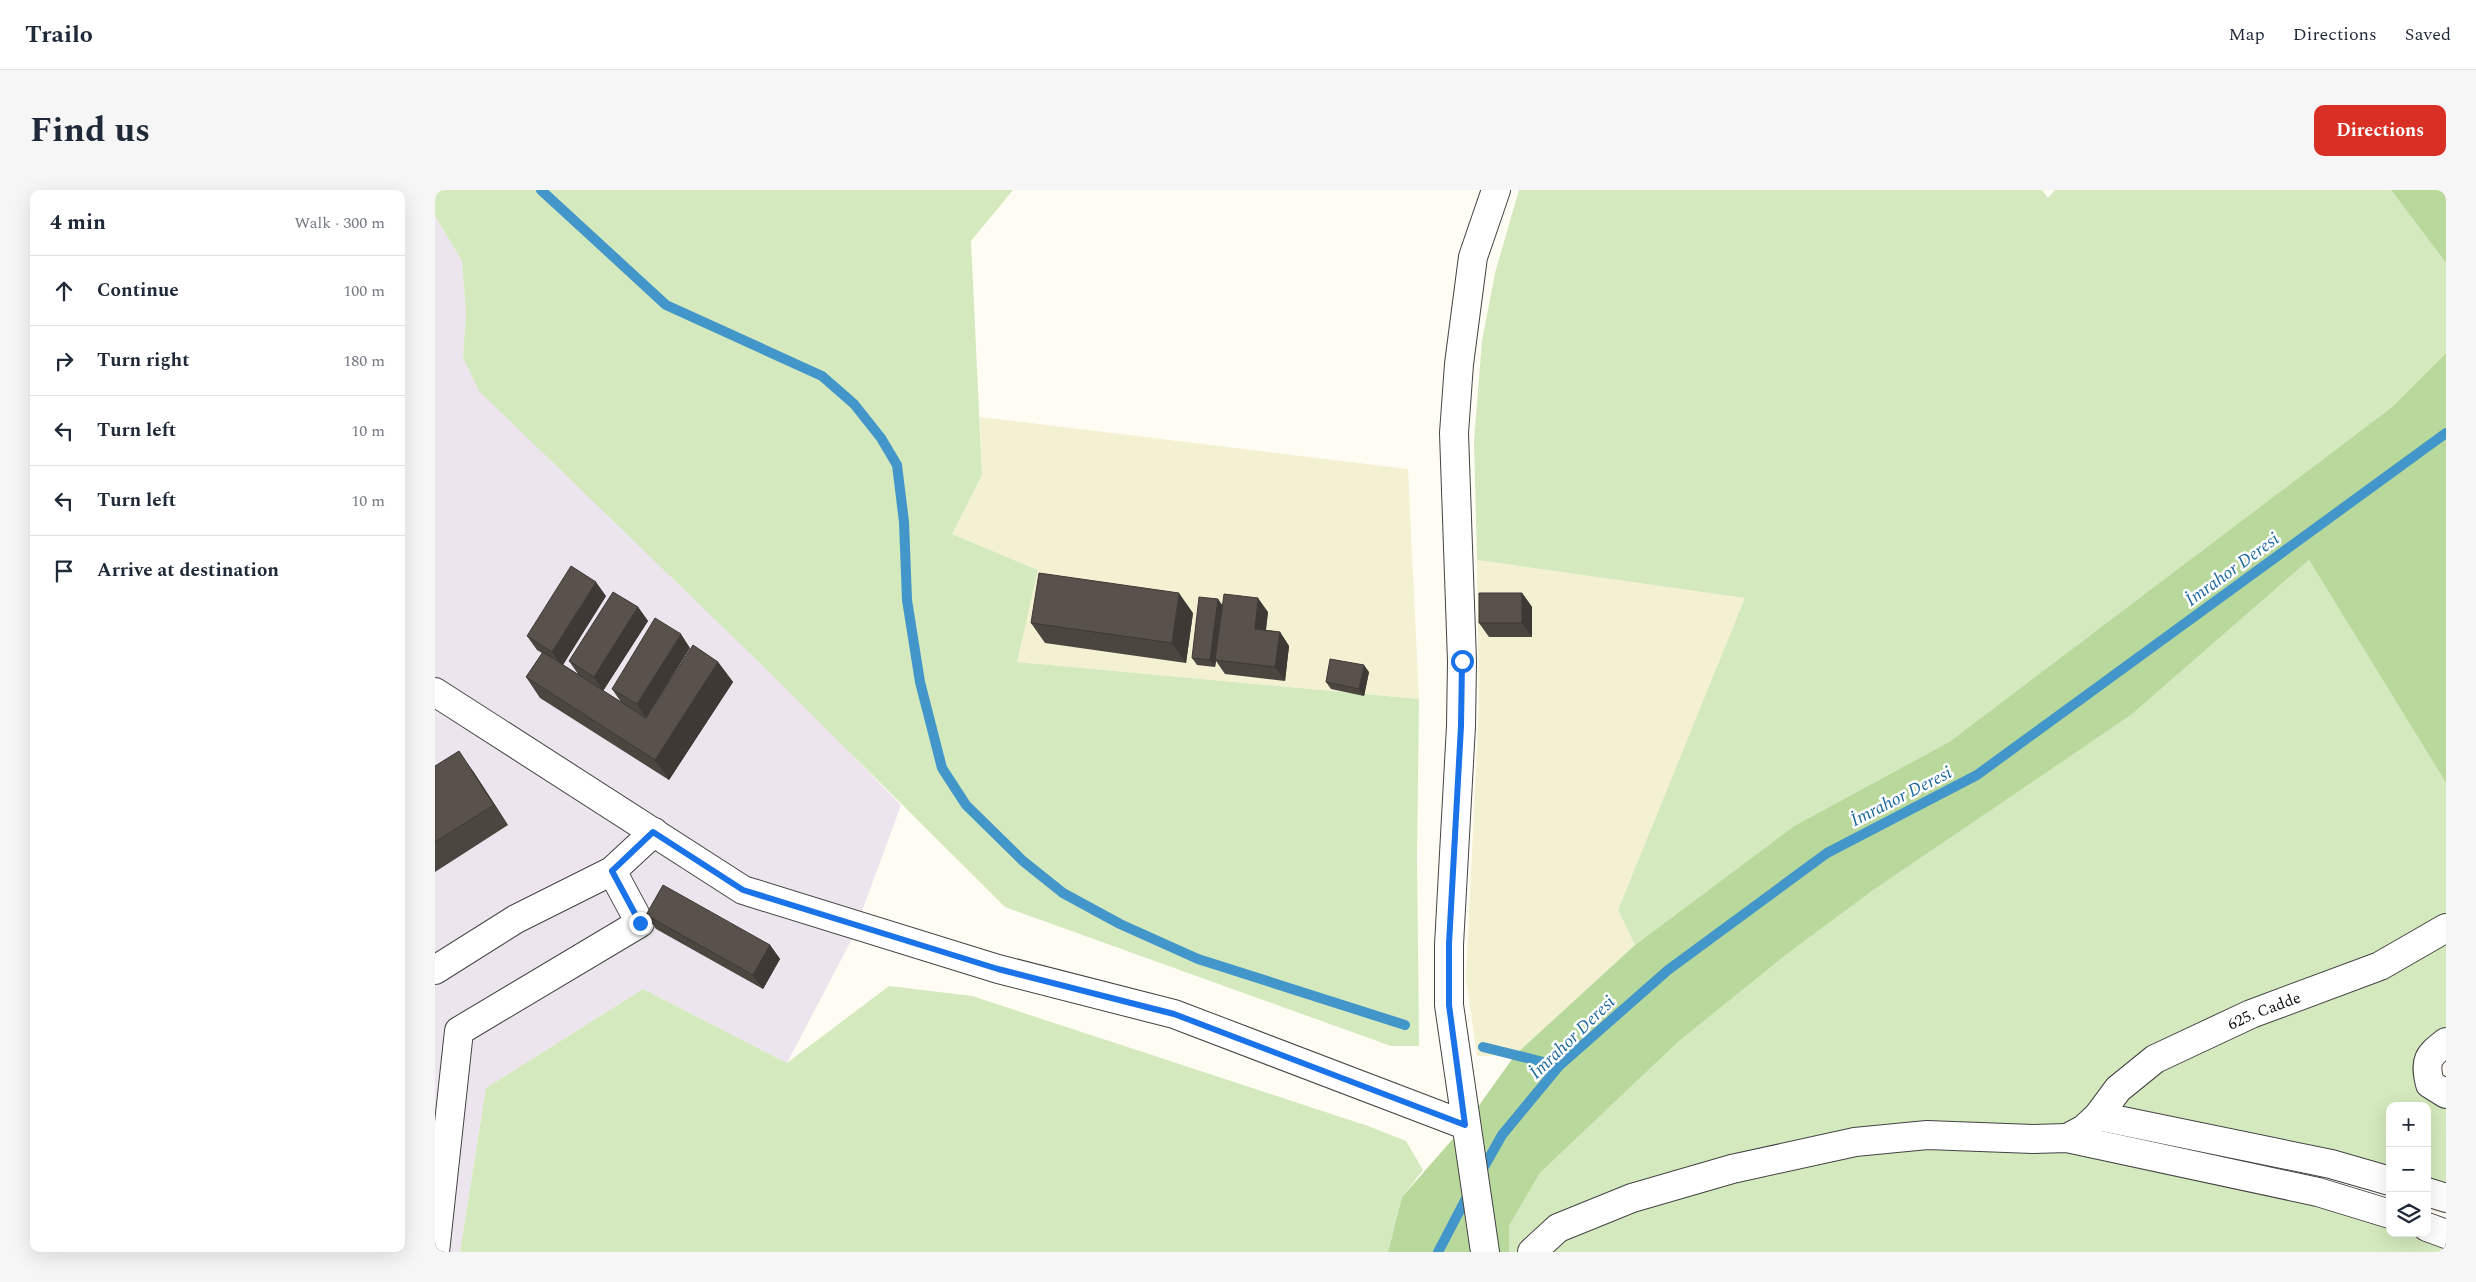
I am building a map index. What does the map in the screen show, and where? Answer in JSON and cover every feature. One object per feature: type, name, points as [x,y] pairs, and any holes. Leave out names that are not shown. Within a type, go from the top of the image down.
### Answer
[{"type":"street","points":[[1485,1252],[1449,1005],[1449,944],[1461,726],[1462,661],[1454,433],[1459,364],[1473,257],[1496,190]]},
{"type":"street","points":[[435,692],[743,890],[998,969],[1174,1014],[1465,1125]]},
{"type":"street","points":[[435,970],[516,919],[612,871],[653,832]]},
{"type":"street","points":[[435,1252],[459,1031],[640,923],[612,871]]},
{"type":"street","name":"625. Cadde","points":[[2067,1138],[2085,1129],[2098,1116],[2117,1089],[2155,1058],[2251,1014],[2380,966],[2446,928]]},
{"type":"street","points":[[2446,1042],[2430,1055],[2426,1068],[2430,1084],[2446,1094]]},
{"type":"street","points":[[2098,1116],[2331,1164],[2386,1180]]},
{"type":"street","points":[[1531,1252],[1558,1228],[1632,1198],[1732,1169],[1855,1142],[1927,1135],[2033,1139],[2067,1138],[2318,1192],[2386,1213]]},
{"type":"street","points":[[2431,1193],[2446,1198]]},
{"type":"street","points":[[2431,1228],[2446,1234]]},
{"type":"shaded area","points":[[435,216],[462,261],[466,314],[463,357],[901,805],[851,941],[787,1063],[643,989],[486,1088],[460,1252],[435,1252]]},
{"type":"shaded area","points":[[980,417],[1408,469],[1419,699],[1017,662],[1038,570],[952,534],[982,475]]},
{"type":"shaded area","points":[[1477,560],[1746,598],[1618,910],[1635,945],[1515,1055],[1477,1056],[1466,978],[1479,703]]},
{"type":"green space","points":[[435,190],[1013,190],[971,241],[982,475],[952,534],[1038,570],[1017,662],[1419,699],[1417,857],[1419,1046],[1391,1046],[1005,907],[761,664],[479,391],[463,357],[466,314],[462,261],[435,216]]},
{"type":"green space","points":[[1519,190],[2042,190],[2048,198],[2055,190],[2391,190],[2446,263],[2446,353],[2392,407],[1949,742],[1794,826],[1635,945],[1618,910],[1745,598],[1477,560],[1474,441],[1482,341],[1495,273]]},
{"type":"green space","points":[[2391,190],[2446,190],[2446,263]]},
{"type":"green space","points":[[2446,353],[2446,783],[2309,560],[2131,715],[1872,891],[1787,954],[1678,1042],[1540,1173],[1509,1226],[1509,1252],[1388,1252],[1402,1197],[1465,1125],[1515,1055],[1635,945],[1794,826],[1949,742],[2392,407]]},
{"type":"green space","points":[[2309,560],[2446,783],[2446,1042],[2430,1055],[2446,1094],[2446,1198],[2431,1193],[2431,1102],[2386,1102],[2386,1180],[2098,1116],[2084,1129],[2386,1213],[2386,1237],[2431,1237],[2431,1234],[2446,1234],[2446,1252],[1509,1252],[1509,1226],[1540,1173],[1678,1042],[1787,954],[1872,891],[2131,715]]},
{"type":"green space","points":[[889,986],[972,996],[1368,1126],[1406,1141],[1423,1170],[1402,1197],[1388,1252],[460,1252],[486,1088],[643,989],[787,1063]]},
{"type":"building","points":[[571,566],[596,582],[552,652],[527,636]]},
{"type":"building","points":[[1039,573],[1179,593],[1172,643],[1031,623]]},
{"type":"building","points":[[613,592],[638,607],[594,677],[569,661]]},
{"type":"building","points":[[1479,593],[1522,593],[1522,623],[1479,623]]},
{"type":"building","points":[[1224,594],[1258,598],[1255,629],[1280,632],[1275,667],[1215,660]]},
{"type":"building","points":[[1199,597],[1218,599],[1210,660],[1192,658]]},
{"type":"building","points":[[655,618],[681,634],[637,704],[612,689]]},
{"type":"building","points":[[693,645],[718,662],[655,760],[526,677],[543,652],[646,718]]},
{"type":"building","points":[[1330,659],[1364,665],[1359,689],[1326,682]]},
{"type":"building","points":[[459,751],[494,805],[435,842],[435,766]]},
{"type":"building","points":[[663,885],[770,945],[753,975],[646,915]]},
{"type":"waterway","points":[[541,190],[666,305],[822,376],[854,404],[881,438],[897,465],[904,522],[907,600],[920,682],[942,768],[966,805],[1023,861],[1063,893],[1120,924],[1198,959],[1405,1025]]},
{"type":"waterway","name":"İmrahor Deresi","points":[[1480,1174],[1502,1135],[1559,1066],[1668,970],[1827,853],[1977,775],[2446,433]]},
{"type":"waterway","points":[[1483,1047],[1559,1066]]},
{"type":"waterway","name":"İmrahor Deresi","points":[[1438,1252],[1470,1191]]},
{"type":"route","points":[[640,923],[612,871],[653,832],[743,890],[998,969],[1174,1014],[1465,1125],[1449,1005],[1449,944],[1461,726],[1462,661]]}]
